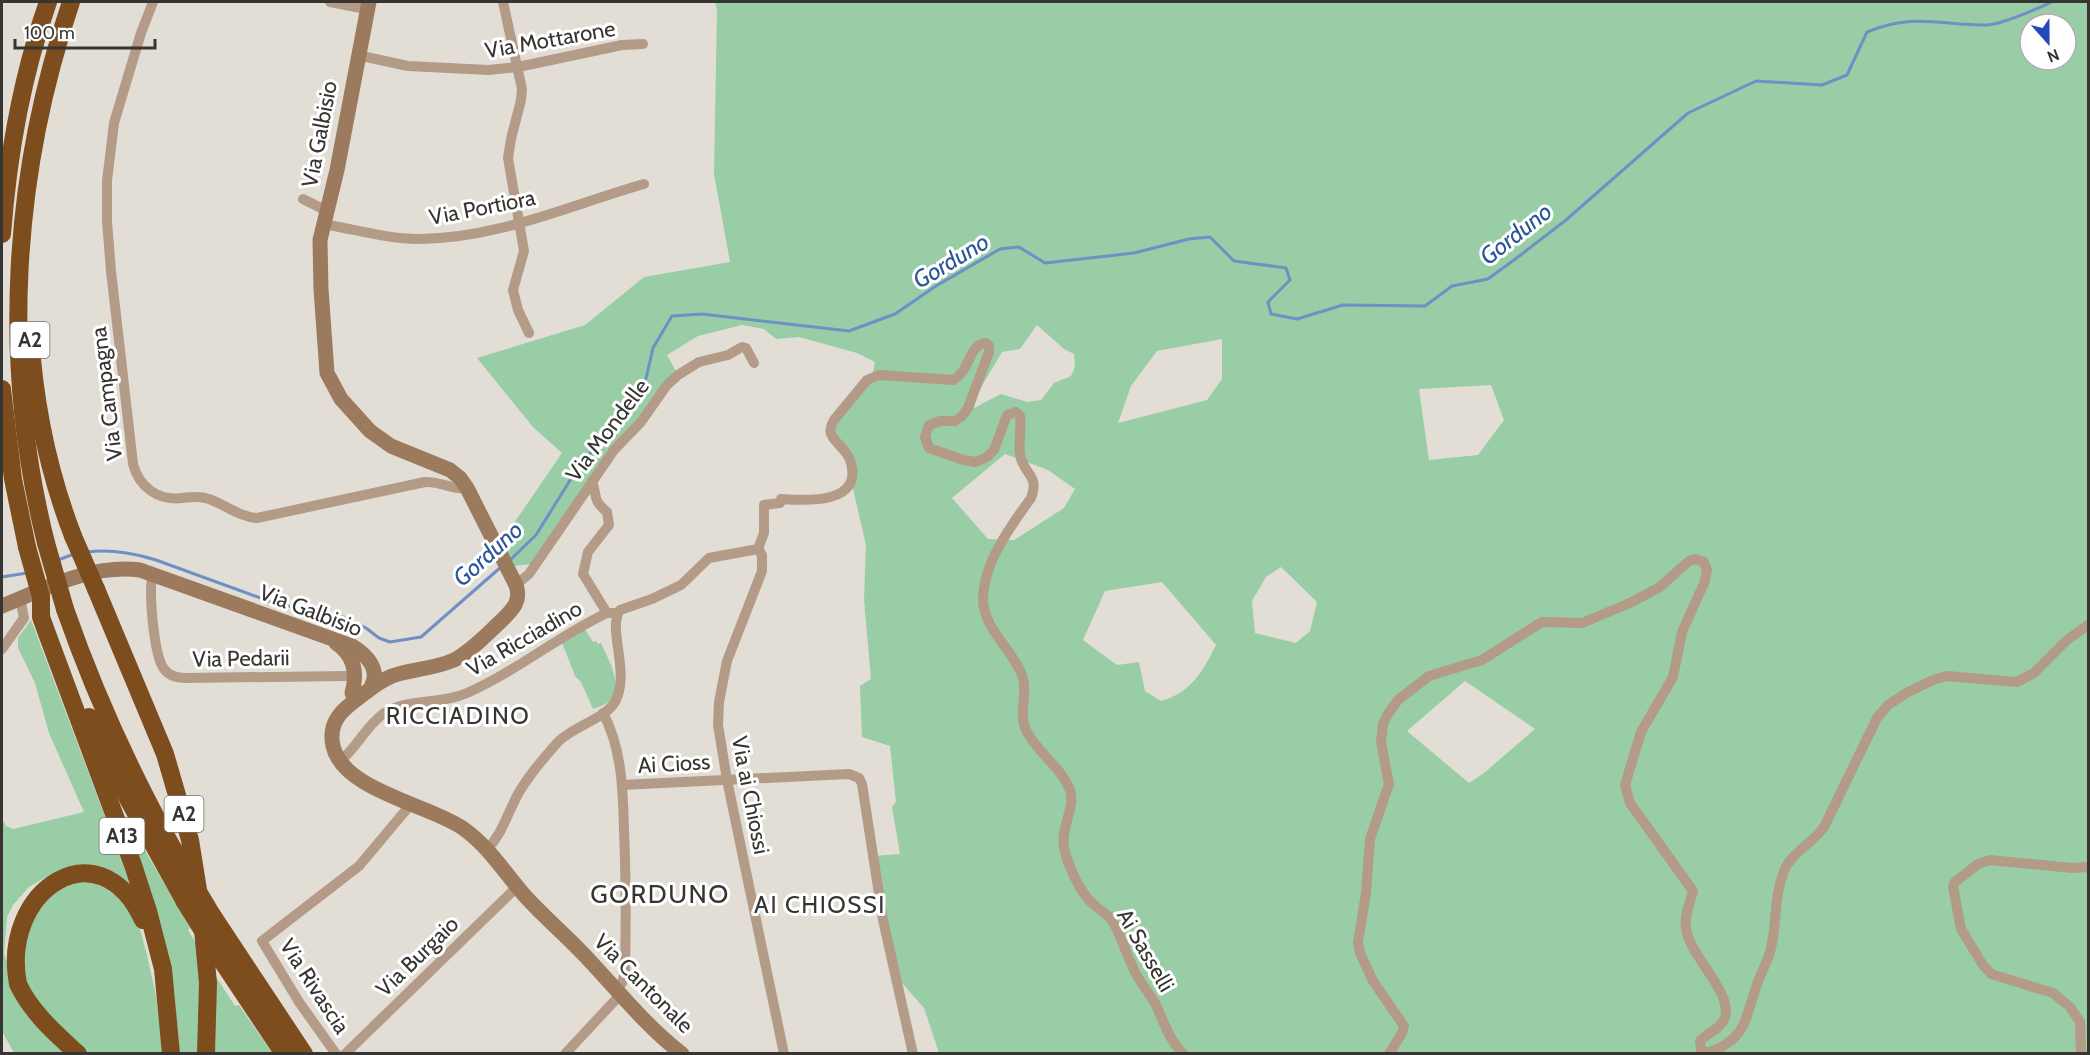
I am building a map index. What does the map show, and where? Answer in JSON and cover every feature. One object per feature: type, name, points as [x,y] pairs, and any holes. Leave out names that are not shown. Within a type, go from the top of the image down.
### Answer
[{"type":"highway","points":[[2,234],[14,138],[26,78],[48,2]]},
{"type":"highway","name":"A2","points":[[71,2],[46,87],[25,192],[21,224],[18,332],[20,372],[27,444],[46,543],[52,613],[75,684],[108,760],[141,823],[185,902],[284,1053]]},
{"type":"highway","name":"A2","points":[[35,140],[29,304],[32,360],[44,436],[73,536],[165,754],[190,840],[207,962],[206,1053]]},
{"type":"highway","name":"A2","points":[[2,389],[11,470],[27,547],[41,597],[52,613],[181,863],[212,915],[304,1053]]},
{"type":"highway","name":"A13","points":[[52,613],[142,890],[162,962],[171,1053]]},
{"type":"highway","name":"A13","points":[[78,1053],[32,1007],[17,984],[12,969],[7,945],[11,922],[17,908],[31,890],[52,878],[79,873],[102,877],[117,885],[134,902],[143,920],[163,986]]},
{"type":"main road","name":"Via Galbisio","points":[[367,5],[348,115],[320,246],[327,373],[335,390],[356,418],[377,437],[391,446],[450,470],[460,478],[515,583]]},
{"type":"main road","name":"Via Galbisio","points":[[2,606],[98,570],[133,569],[153,574],[336,644],[352,646],[364,654],[371,664],[373,682]]},
{"type":"main road","points":[[352,693],[394,673],[414,672],[447,663],[470,651],[514,608],[518,595],[515,583]]},
{"type":"main road","points":[[336,644],[355,655],[373,682]]},
{"type":"main road","points":[[336,644],[350,657],[355,668],[356,680],[352,693],[334,722],[332,738],[334,750],[340,762]]},
{"type":"main road","points":[[364,654],[394,673]]},
{"type":"main road","points":[[339,713],[373,682]]},
{"type":"main road","name":"Via Cantonale","points":[[340,762],[365,783],[386,795],[456,824],[487,849],[517,886],[656,1032],[682,1053]]},
{"type":"street","name":"Via Campagna","points":[[153,2],[141,33],[114,123],[106,191],[119,346],[131,448],[137,477],[159,496],[173,499],[203,497],[246,516],[256,518],[425,483],[439,482],[460,489],[467,488]]},
{"type":"street","points":[[335,2],[367,5]]},
{"type":"street","points":[[503,2],[522,89],[508,158],[524,251],[513,290],[518,310],[529,333]]},
{"type":"street","name":"Via Mottarone","points":[[357,55],[408,66],[478,71],[518,67],[622,45],[643,44]]},
{"type":"street","name":"Via Portiora","points":[[303,199],[325,217],[374,233],[407,238],[434,238],[519,224],[644,184]]},
{"type":"street","name":"Ai Sasselli","points":[[841,494],[850,484],[851,466],[846,451],[831,434],[831,425],[867,380],[879,375],[953,380],[963,373],[976,347],[984,343],[988,344],[989,352],[965,412],[955,421],[940,421],[929,425],[925,432],[925,442],[931,450],[970,462],[982,460],[994,450],[1007,415],[1013,411],[1020,416],[1021,459],[1033,478],[1034,488],[1031,498],[995,553],[983,598],[985,613],[1023,677],[1025,693],[1022,712],[1025,729],[1063,776],[1071,791],[1063,842],[1074,874],[1089,900],[1109,917],[1114,925],[1134,970],[1156,1004],[1172,1040],[1183,1053]]},
{"type":"street","name":"Via Mondelle","points":[[515,583],[529,574],[614,450],[640,422],[667,385],[699,362],[728,355],[742,348],[746,348],[754,363]]},
{"type":"street","points":[[487,849],[495,840],[519,793],[538,764],[560,740],[614,704],[619,691],[620,657],[612,613],[583,574],[588,552],[609,525],[607,512],[595,501],[592,482]]},
{"type":"street","name":"Via ai Chiossi","points":[[783,1053],[718,733],[719,702],[727,661],[762,571],[762,555],[758,549],[764,533],[764,505],[780,503],[781,499],[819,499],[841,494]]},
{"type":"street","name":"Via Ricciadino","points":[[340,762],[376,719],[393,708],[408,703],[446,699],[464,694],[513,670],[569,632],[681,585],[709,558],[758,549]]},
{"type":"street","points":[[1389,1053],[1402,1034],[1404,1026],[1373,981],[1360,953],[1358,942],[1366,893],[1371,839],[1389,784],[1382,751],[1381,733],[1388,714],[1398,700],[1420,681],[1439,672],[1482,660],[1542,622],[1582,623],[1622,607],[1660,587],[1689,561],[1695,559],[1704,562],[1707,570],[1705,581],[1682,632],[1673,677],[1641,732],[1625,785],[1630,804],[1693,891],[1686,918],[1686,931],[1694,950],[1724,997],[1727,1006],[1722,1023],[1700,1041],[1701,1050],[1707,1053],[1731,1040],[1742,1029],[1771,950],[1777,893],[1784,870],[1791,859],[1818,836],[1824,827],[1876,718],[1884,709],[1908,692],[1940,677],[1957,676],[2017,682],[2034,673],[2067,640],[2088,626]]},
{"type":"street","name":"Via Pedarii","points":[[153,574],[151,596],[158,652],[163,667],[170,675],[185,678],[346,676]]},
{"type":"street","points":[[2,649],[24,618],[20,598]]},
{"type":"street","points":[[566,1053],[618,992],[625,974],[626,881],[622,785],[611,729],[603,713]]},
{"type":"street","name":"Ai Cioss","points":[[622,785],[849,774],[861,780],[884,920],[913,1053]]},
{"type":"street","name":"Via Rivascia","points":[[336,1053],[299,1002],[262,940],[359,866],[411,804]]},
{"type":"street","points":[[2081,1053],[2081,1030],[2078,1018],[2058,996],[1998,976],[1987,970],[1961,929],[1952,891],[1959,878],[1978,864],[1990,860],[2072,868],[2088,867]]},
{"type":"street","name":"Via Burgaio","points":[[345,1053],[517,886]]},
{"type":"green space","points":[[715,2],[2088,2],[2088,1053],[939,1053],[924,1008],[895,975],[873,856],[900,854],[892,807],[896,802],[890,746],[862,737],[860,686],[871,679],[864,600],[866,545],[851,480],[852,470],[831,431],[872,376],[875,362],[857,353],[799,337],[776,339],[764,329],[742,325],[698,336],[667,355],[678,375],[531,564],[514,566],[501,542],[562,453],[533,427],[477,358],[585,325],[644,277],[730,262],[714,174],[717,10]],"holes":[[[1037,325],[1064,349],[1074,354],[1075,367],[1071,376],[1054,383],[1041,400],[1027,402],[1001,394],[974,408],[977,394],[1002,352],[1020,349]],[[1222,339],[1222,379],[1207,400],[1118,423],[1131,386],[1157,351]],[[1491,385],[1504,420],[1478,455],[1429,460],[1419,389]],[[1005,454],[1048,470],[1075,489],[1064,508],[1014,540],[988,539],[952,498]],[[1281,567],[1317,602],[1310,631],[1296,643],[1255,633],[1252,601],[1266,577]],[[1162,582],[1216,645],[1201,672],[1188,687],[1161,701],[1145,691],[1139,662],[1117,665],[1083,640],[1105,591]],[[1465,681],[1535,729],[1469,783],[1407,731]]]},
{"type":"green space","points":[[31,620],[134,894],[62,871],[29,887],[13,905],[7,917],[4,953],[14,986],[71,1053],[14,1053],[2,1031],[2,819],[6,826],[13,829],[84,812],[49,733],[35,683],[18,648],[18,638]]},
{"type":"green space","points":[[585,629],[593,642],[601,643],[615,679],[611,700],[593,709],[581,682],[575,676],[561,640]]},
{"type":"green space","points":[[111,792],[190,928],[188,930],[203,955],[203,1053],[178,1053]]},
{"type":"green space","points":[[84,879],[112,890],[138,922],[156,996],[163,1053],[86,1054],[41,1008],[18,969],[34,896]]},
{"type":"green space","points":[[216,977],[235,1006],[239,1005],[272,1053],[215,1054]]},
{"type":"waterway","name":"Gorduno","points":[[509,561],[536,535],[574,474],[645,383],[653,348],[672,316],[702,314],[849,331],[895,314],[936,286],[1000,249],[1019,247],[1045,263],[1134,253],[1189,239],[1210,237],[1234,261],[1286,268],[1290,280],[1268,302],[1271,314],[1297,319],[1343,305],[1425,306],[1452,286],[1488,279],[1518,257],[1566,220],[1688,113],[1756,81],[1822,85],[1847,75],[1867,32],[1883,26],[1913,21],[1986,25],[2019,16],[2052,2]]},
{"type":"waterway","name":"Gorduno","points":[[87,552],[122,552],[156,560],[277,604],[343,617],[390,642],[421,637],[501,567]]},
{"type":"waterway","name":"Gorduno","points":[[58,560],[74,554]]},
{"type":"waterway","name":"Gorduno","points":[[2,577],[27,573]]},
{"type":"district","name":"RICCIADINO","points":[[458,716]]},
{"type":"district","name":"GORDUNO","points":[[660,894]]},
{"type":"district","name":"AI CHIOSSI","points":[[820,905]]}]
